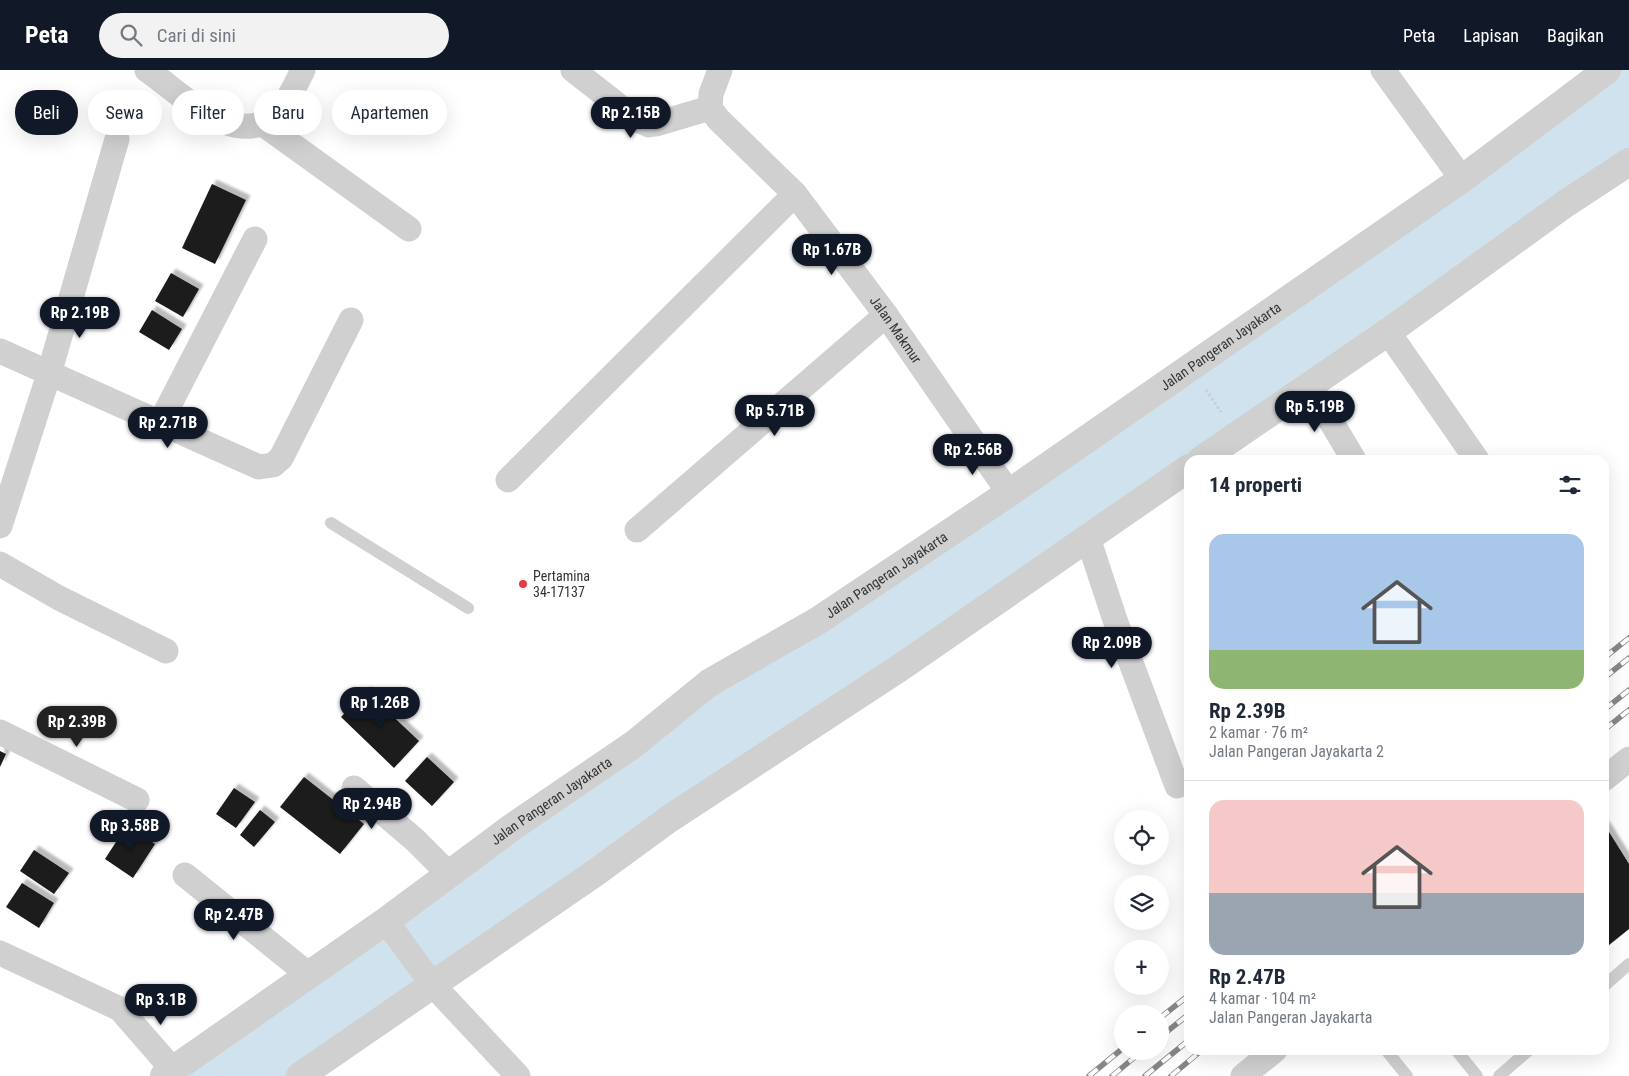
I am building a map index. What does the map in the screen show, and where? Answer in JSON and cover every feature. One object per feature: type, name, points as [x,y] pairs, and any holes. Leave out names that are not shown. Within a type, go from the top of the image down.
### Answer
[{"type":"street","points":[[147,70],[213,117],[233,127],[254,126]]},
{"type":"street","points":[[292,90],[303,70]]},
{"type":"street","points":[[573,70],[637,120],[649,125],[710,108],[711,94],[720,70]]},
{"type":"street","points":[[1383,70],[1462,178]]},
{"type":"street","name":"Jalan Pangeran Jayakarta","points":[[168,1073],[309,975],[390,926],[448,873],[634,744],[709,683],[819,620],[1009,493],[1462,178],[1607,70]]},
{"type":"street","name":"Jalan Makmur","points":[[710,108],[718,120],[795,194],[886,315],[1009,493]]},
{"type":"street","points":[[278,135],[409,229]]},
{"type":"street","points":[[0,526],[49,374],[117,139]]},
{"type":"street","points":[[1207,455],[1388,332],[1557,209],[1629,162]]},
{"type":"street","points":[[508,480],[795,194]]},
{"type":"street","points":[[160,423],[255,239]]},
{"type":"street","points":[[637,530],[886,315]]},
{"type":"street","points":[[0,351],[259,467],[273,465],[281,458],[351,320]]},
{"type":"street","points":[[1388,332],[1474,455]]},
{"type":"street","points":[[1310,386],[1351,455]]},
{"type":"street","points":[[300,1076],[426,976],[595,873],[668,819],[893,672],[1184,471]]},
{"type":"street","points":[[1088,538],[1114,617],[1177,786]]},
{"type":"street","points":[[0,564],[59,598],[166,651]]},
{"type":"street","points":[[0,732],[137,800]]},
{"type":"street","points":[[1609,775],[1629,759]]},
{"type":"street","points":[[354,788],[415,840],[448,873]]},
{"type":"street","points":[[185,875],[309,975]]},
{"type":"street","points":[[390,926],[426,976],[518,1076]]},
{"type":"street","points":[[0,953],[120,1009],[168,1073]]},
{"type":"street","points":[[1243,1076],[1269,1055]]},
{"type":"lane","points":[[332,523],[468,608]]},
{"type":"lane","points":[[1609,982],[1629,964]]},
{"type":"lane","points":[[1390,1055],[1407,1076]]},
{"type":"lane","points":[[1460,1055],[1477,1076]]},
{"type":"lane","points":[[1499,1076],[1524,1055]]},
{"type":"path","points":[[1202,384],[1222,414]]},
{"type":"water","points":[[1607,70],[1629,70],[1629,162],[1203,455],[1184,455],[1184,468],[300,1076],[164,1076]]},
{"type":"building","points":[[212,184],[246,200],[215,264],[182,248]]},
{"type":"building","points":[[171,273],[199,289],[183,317],[155,301]]},
{"type":"building","points":[[152,310],[182,329],[169,350],[139,332]]},
{"type":"building","points":[[366,691],[419,741],[394,768],[341,717]]},
{"type":"building","points":[[0,751],[6,754],[0,767]]},
{"type":"building","points":[[427,757],[454,782],[432,806],[405,781]]},
{"type":"building","points":[[304,777],[364,824],[340,854],[280,807]]},
{"type":"building","points":[[234,788],[255,802],[236,828],[216,814]]},
{"type":"building","points":[[260,810],[275,822],[254,847],[240,835]]},
{"type":"building","points":[[127,825],[155,844],[133,878],[105,859]]},
{"type":"building","points":[[1609,832],[1629,864],[1629,929],[1609,945]]},
{"type":"building","points":[[34,850],[69,873],[54,894],[20,871]]},
{"type":"building","points":[[22,883],[54,903],[39,928],[6,907]]},
{"type":"railway","points":[[1609,654],[1629,638]]},
{"type":"railway","points":[[1609,674],[1629,658]]},
{"type":"railway","points":[[1609,706],[1629,690]]},
{"type":"railway","points":[[1609,726],[1629,710]]},
{"type":"railway","points":[[1169,1011],[1184,999]]},
{"type":"railway","points":[[1169,1030],[1184,1018]]},
{"type":"railway","points":[[1145,1076],[1184,1044]]},
{"type":"railway","points":[[1171,1076],[1196,1055]]},
{"type":"railway","points":[[1089,1076],[1114,1056]]},
{"type":"railway","points":[[1112,1076],[1131,1060]]},
{"type":"place","name":"Pertamina 34-17137","points":[[523,584]]}]
